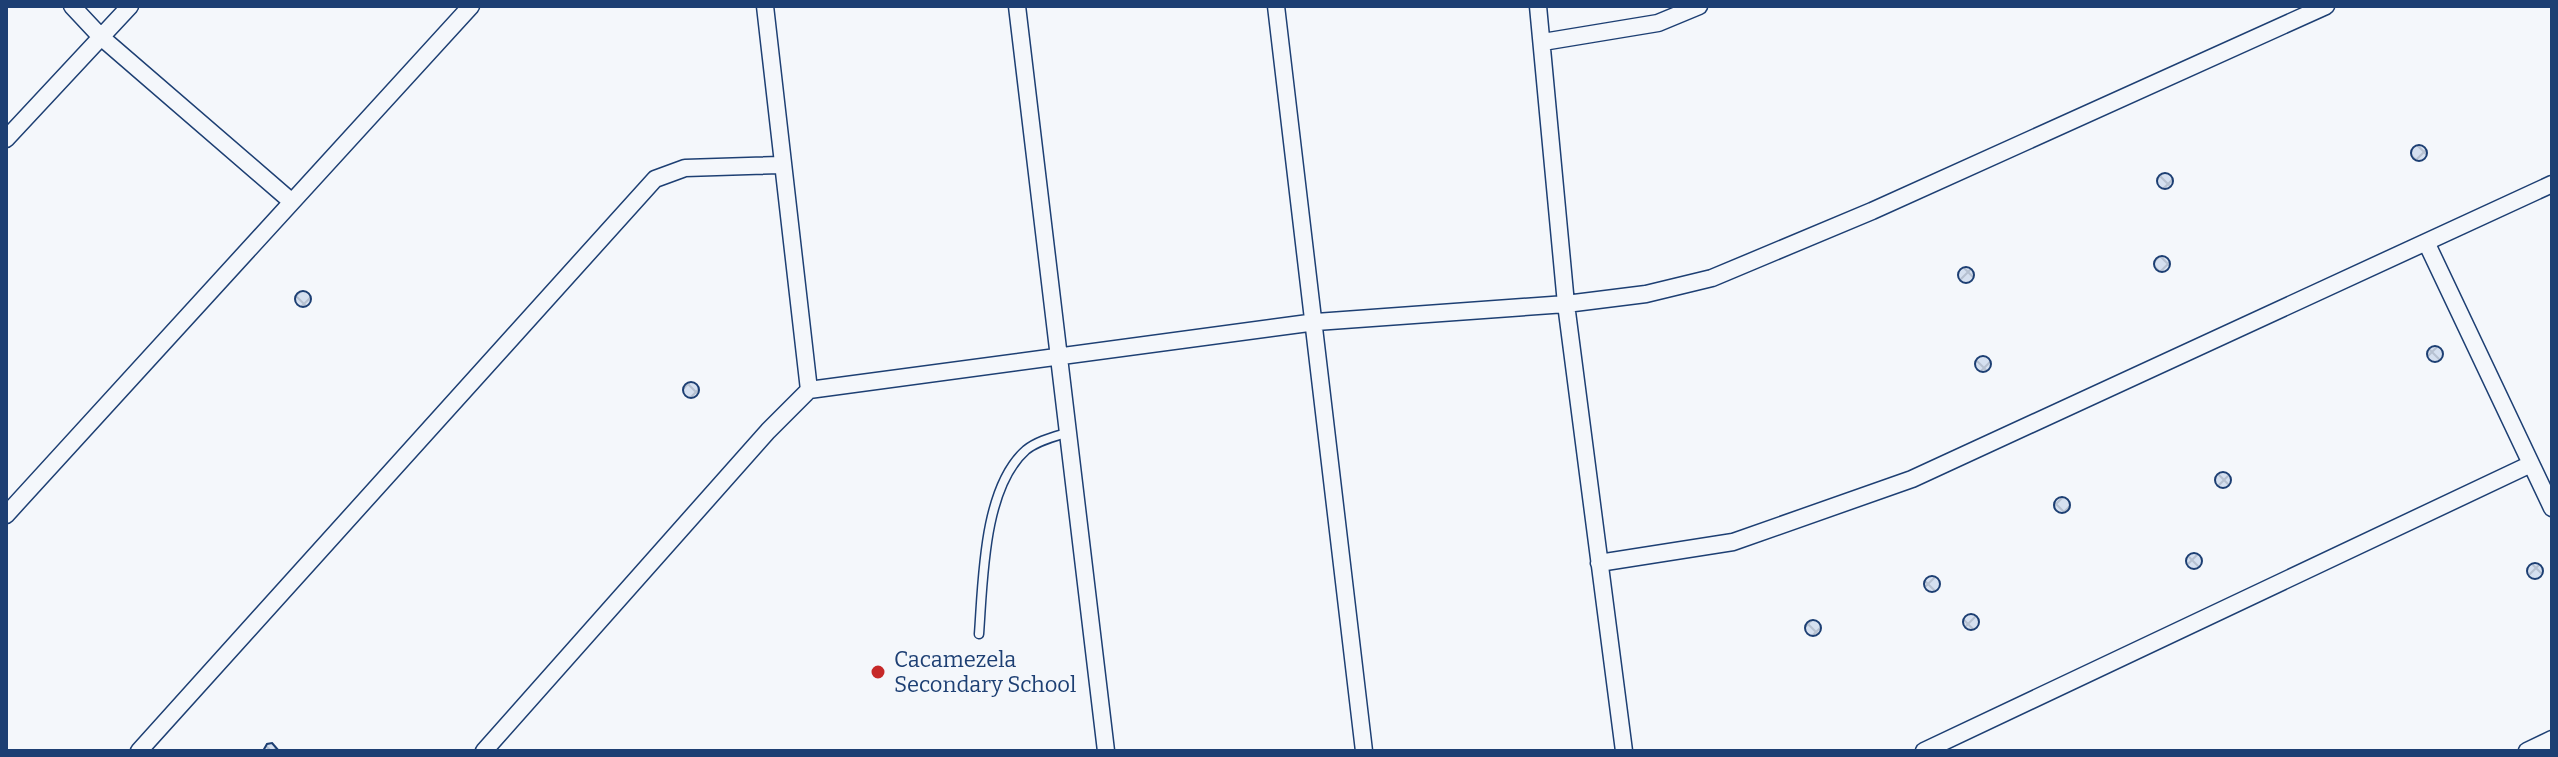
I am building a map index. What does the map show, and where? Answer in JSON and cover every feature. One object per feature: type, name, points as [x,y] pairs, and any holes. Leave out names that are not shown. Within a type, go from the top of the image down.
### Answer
[{"type":"street","points":[[72,6],[101,37],[292,202]]},
{"type":"street","points":[[6,139],[130,6]]},
{"type":"street","points":[[6,515],[471,6]]},
{"type":"street","points":[[765,6],[809,390]]},
{"type":"street","points":[[1017,6],[1056,359],[1106,751]]},
{"type":"street","points":[[1276,6],[1316,322],[1364,751]]},
{"type":"street","points":[[1538,6],[1566,304],[1624,751]]},
{"type":"street","points":[[1543,42],[1658,23],[1699,6]]},
{"type":"street","points":[[484,751],[768,431],[809,390],[1316,322],[1566,304],[1646,294],[1712,278],[1872,211],[2326,6]]},
{"type":"street","points":[[139,751],[655,179],[685,168],[781,165]]},
{"type":"street","points":[[1599,563],[1733,542],[1846,505],[1912,479],[2552,184]]},
{"type":"street","points":[[2427,244],[2552,508]]},
{"type":"street","points":[[1924,751],[2531,464]]},
{"type":"street","points":[[2527,751],[2552,739]]},
{"type":"lane","points":[[979,634],[986,542],[1003,488],[1025,451],[1066,433]]},
{"type":"building","points":[[2419,145],[2425,147],[2425,159],[2419,161],[2413,159],[2411,153],[2413,147]]},
{"type":"building","points":[[2165,173],[2171,175],[2171,187],[2165,189],[2159,187],[2157,181],[2159,175]]},
{"type":"building","points":[[2162,256],[2168,258],[2168,270],[2162,272],[2156,270],[2154,264],[2156,258]]},
{"type":"building","points":[[1966,267],[1972,269],[1972,281],[1966,283],[1960,281],[1958,275],[1960,269]]},
{"type":"building","points":[[303,291],[309,293],[309,305],[303,307],[297,305],[295,299],[297,293]]},
{"type":"building","points":[[2435,346],[2441,348],[2441,360],[2435,362],[2429,360],[2427,354],[2429,348]]},
{"type":"building","points":[[1983,356],[1989,358],[1989,370],[1983,372],[1977,370],[1975,364],[1977,358]]},
{"type":"building","points":[[691,382],[697,384],[697,396],[691,398],[685,396],[683,390],[685,384]]},
{"type":"building","points":[[2223,472],[2229,474],[2229,486],[2223,488],[2217,486],[2215,480],[2217,474]]},
{"type":"building","points":[[2062,497],[2068,499],[2068,511],[2062,513],[2056,511],[2054,505],[2056,499]]},
{"type":"building","points":[[2194,553],[2200,555],[2200,567],[2194,569],[2188,567],[2186,561],[2188,555]]},
{"type":"building","points":[[2535,563],[2541,565],[2541,577],[2535,579],[2529,577],[2527,571],[2529,565]]},
{"type":"building","points":[[1932,576],[1938,578],[1938,590],[1932,592],[1926,590],[1924,584],[1926,578]]},
{"type":"building","points":[[1971,614],[1977,616],[1977,628],[1971,630],[1965,628],[1963,622],[1965,616]]},
{"type":"building","points":[[1813,620],[1819,622],[1819,634],[1813,636],[1807,634],[1805,628],[1807,622]]},
{"type":"building","points":[[272,743],[279,751],[263,751],[267,744]]},
{"type":"place","name":"Cacamezela Secondary School","points":[[878,672]]}]
